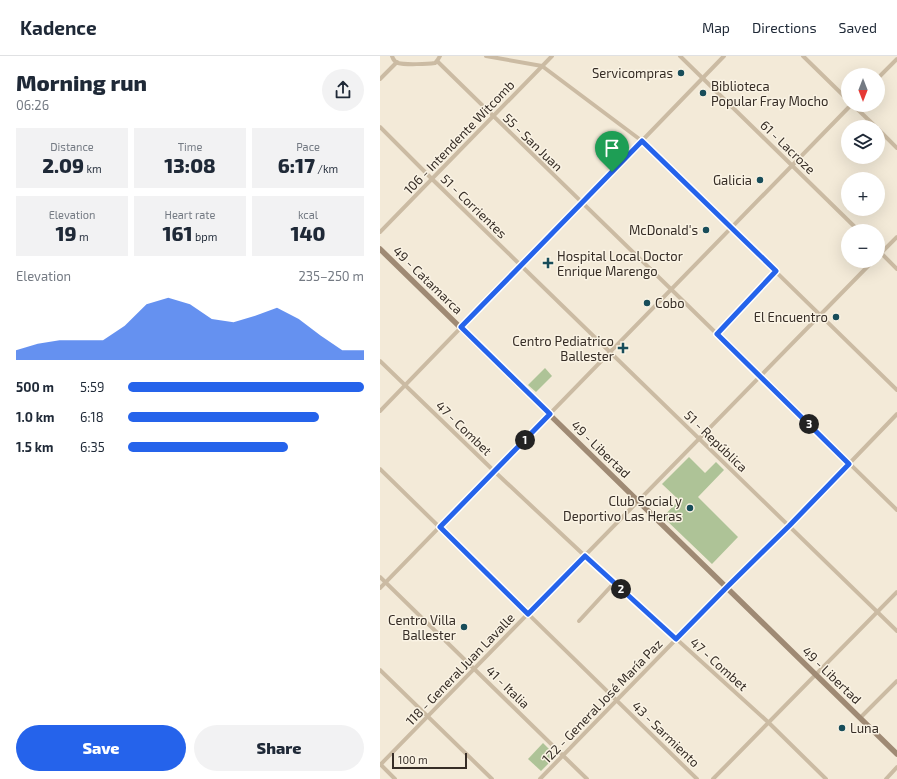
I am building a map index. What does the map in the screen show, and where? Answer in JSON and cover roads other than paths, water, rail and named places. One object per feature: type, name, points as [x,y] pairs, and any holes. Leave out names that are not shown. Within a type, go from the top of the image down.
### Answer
[{"type":"street","points":[[392,56],[396,62],[400,63],[431,64],[435,63],[440,56]]},
{"type":"street","points":[[486,56],[542,66],[642,141],[897,390]]},
{"type":"street","name":"106 - Intendente Witcomb","points":[[380,232],[552,56]]},
{"type":"street","name":"61 - Lacroze","points":[[680,56],[852,224]]},
{"type":"street","points":[[380,411],[724,56]]},
{"type":"street","points":[[803,56],[841,93]]},
{"type":"street","points":[[885,71],[897,59]]},
{"type":"street","name":"55 - San Juan","points":[[437,61],[897,510]]},
{"type":"street","points":[[380,79],[396,62]]},
{"type":"street","points":[[380,588],[845,112]]},
{"type":"street","points":[[860,112],[868,120]]},
{"type":"street","name":"51 - Corrientes","points":[[380,127],[521,265]]},
{"type":"street","points":[[885,136],[897,148]]},
{"type":"street","points":[[885,248],[897,237]]},
{"type":"street","name":"49 - Catamarca","points":[[380,249],[461,327]]},
{"type":"street","points":[[885,258],[897,269]]},
{"type":"street","name":"51 - República","points":[[521,265],[897,631]]},
{"type":"street","name":"118 - General Juan Lavalle","points":[[380,765],[866,268]]},
{"type":"street","points":[[717,334],[776,271]]},
{"type":"street","name":"49 - Libertad","points":[[461,327],[897,754]]},
{"type":"street","name":"47 - Combet","points":[[380,361],[494,472],[768,722],[826,779]]},
{"type":"street","name":"122 - General José María Paz","points":[[540,779],[897,414]]},
{"type":"street","name":"43 - Sarmiento","points":[[380,469],[697,779]]},
{"type":"street","name":"41 - Italia","points":[[380,577],[587,779]]},
{"type":"street","points":[[579,621],[614,583]]},
{"type":"street","points":[[712,779],[897,592]]},
{"type":"street","points":[[380,670],[492,779]]},
{"type":"street","points":[[860,718],[897,681]]},
{"type":"street","points":[[380,765],[395,779]]},
{"type":"street","points":[[886,779],[897,767]]},
{"type":"place","name":"Servicompras","points":[[681,73]]},
{"type":"place","name":"Biblioteca Popular Fray Mocho","points":[[703,93]]},
{"type":"place","name":"Galicia","points":[[760,180]]},
{"type":"place","name":"McDonald's","points":[[706,230]]},
{"type":"place","name":"Hospital Local Doctor Enrique Marengo","points":[[548,263]]},
{"type":"place","name":"Cobo","points":[[647,303]]},
{"type":"place","name":"El Encuentro","points":[[836,317]]},
{"type":"place","name":"Centro Pediatrico Ballester","points":[[623,348]]},
{"type":"place","name":"Club Social y Deportivo Las Heras","points":[[690,508]]},
{"type":"place","name":"Centro Villa Ballester","points":[[464,627]]},
{"type":"place","name":"Luna","points":[[842,728]]}]
